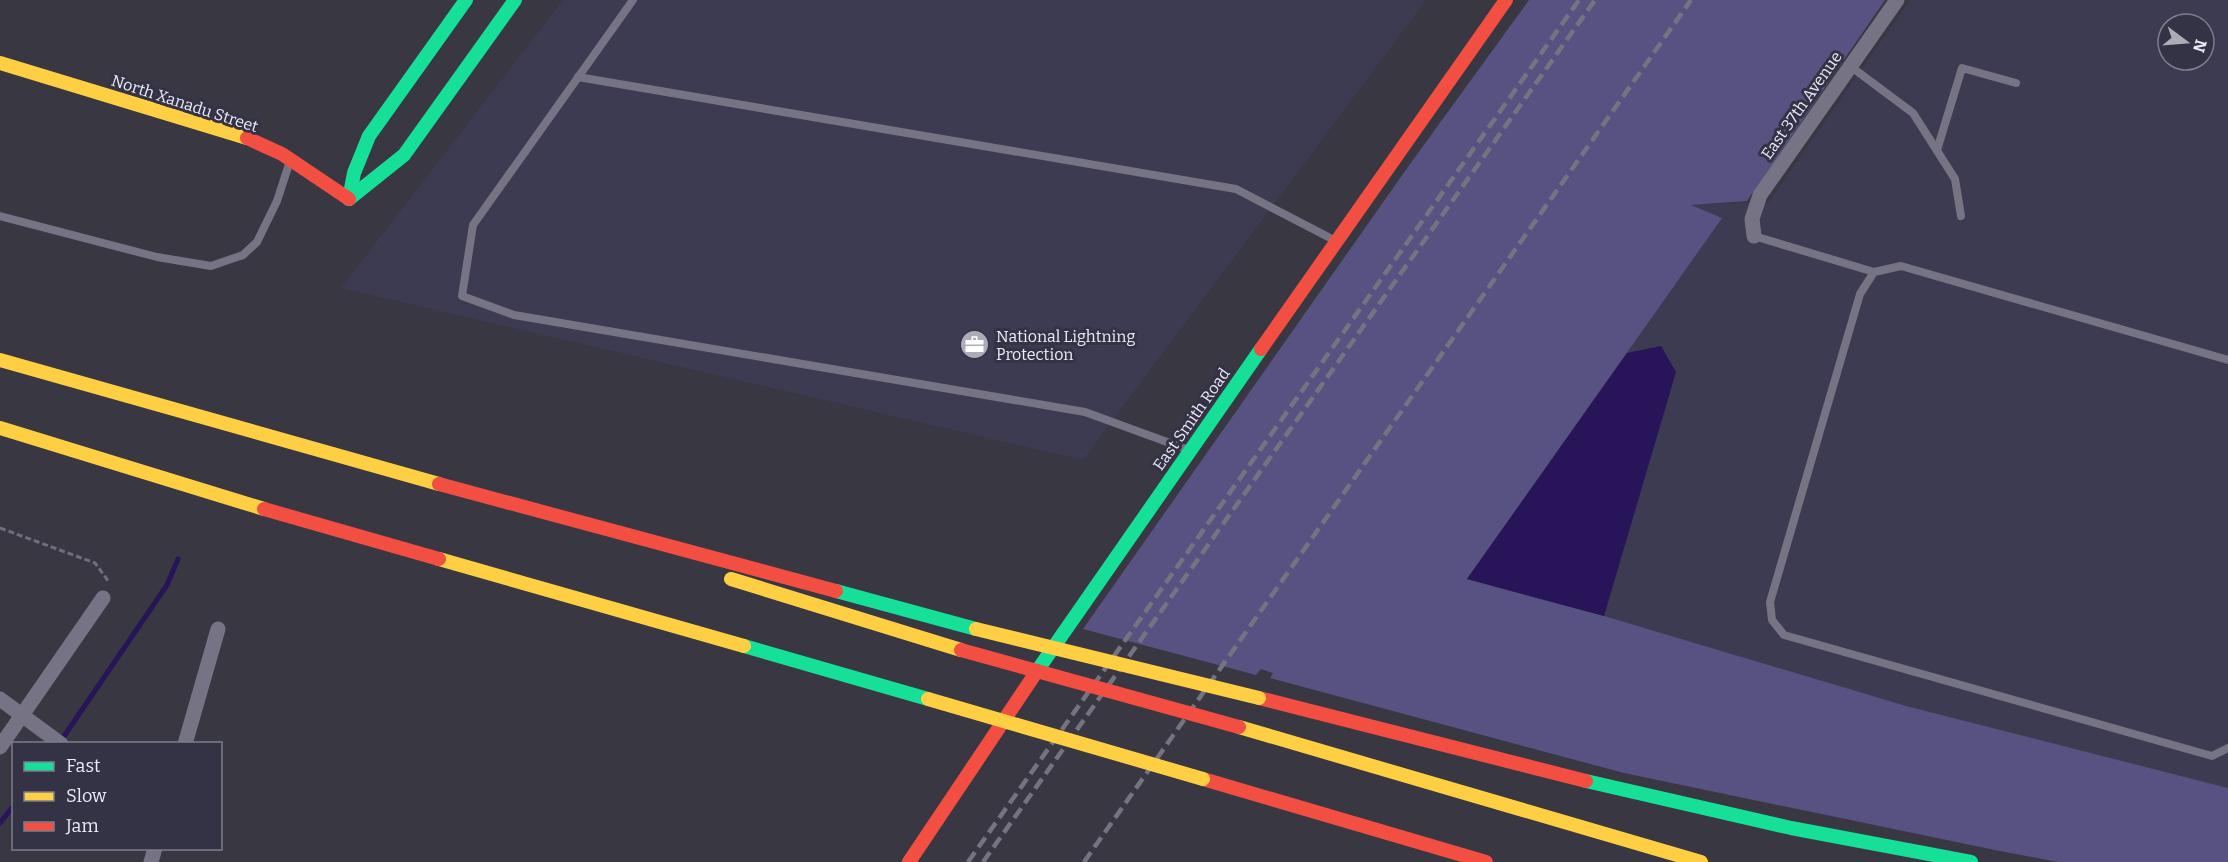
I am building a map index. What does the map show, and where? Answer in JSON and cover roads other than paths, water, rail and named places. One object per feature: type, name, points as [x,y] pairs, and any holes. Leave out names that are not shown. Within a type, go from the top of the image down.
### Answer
[{"type":"main road","points":[[349,199],[354,173],[369,136],[466,0]]},
{"type":"main road","points":[[349,199],[381,176],[404,155],[515,0]]},
{"type":"main road","name":"East Smith Road","points":[[909,862],[1072,618],[1506,0]]},
{"type":"main road","name":"North Xanadu Street","points":[[0,63],[230,131],[291,159],[349,199]]},
{"type":"main road","points":[[0,360],[339,457],[976,629],[1704,810],[1857,843],[1971,862]]},
{"type":"main road","points":[[0,428],[277,513],[1203,778],[1486,862]]},
{"type":"main road","points":[[339,457],[961,650],[1239,727],[1701,862]]},
{"type":"main road","points":[[1464,856],[1480,862]]},
{"type":"street","name":"East 37th Avenue","points":[[1754,236],[1752,219],[1760,195],[1896,0]]},
{"type":"street","points":[[0,747],[103,598]]},
{"type":"street","points":[[186,742],[218,629]]},
{"type":"street","points":[[0,699],[58,741]]},
{"type":"lane","points":[[633,0],[473,225],[462,296],[514,315],[1085,412],[1189,451]]},
{"type":"lane","points":[[1850,66],[1913,113],[1955,179],[1961,216]]},
{"type":"lane","points":[[1937,150],[1962,68],[2016,83]]},
{"type":"lane","points":[[578,77],[1236,189],[1336,241]]},
{"type":"lane","points":[[0,216],[157,257],[212,266],[243,255],[257,242],[277,201],[291,159]]},
{"type":"lane","points":[[1754,236],[1874,272],[1901,267],[2228,360]]},
{"type":"lane","points":[[1874,272],[1860,294],[1770,602],[1772,620],[1784,635],[2212,756],[2228,748]]},
{"type":"waterway","points":[[60,742],[167,585],[178,559]]},
{"type":"waterway","points":[[0,823],[12,808]]},
{"type":"railway","points":[[968,862],[1579,0]]},
{"type":"railway","points":[[983,862],[1595,0]]},
{"type":"railway","points":[[1084,862],[1691,0]]},
{"type":"place","name":"National Lightning Protection","points":[[975,345]]}]
